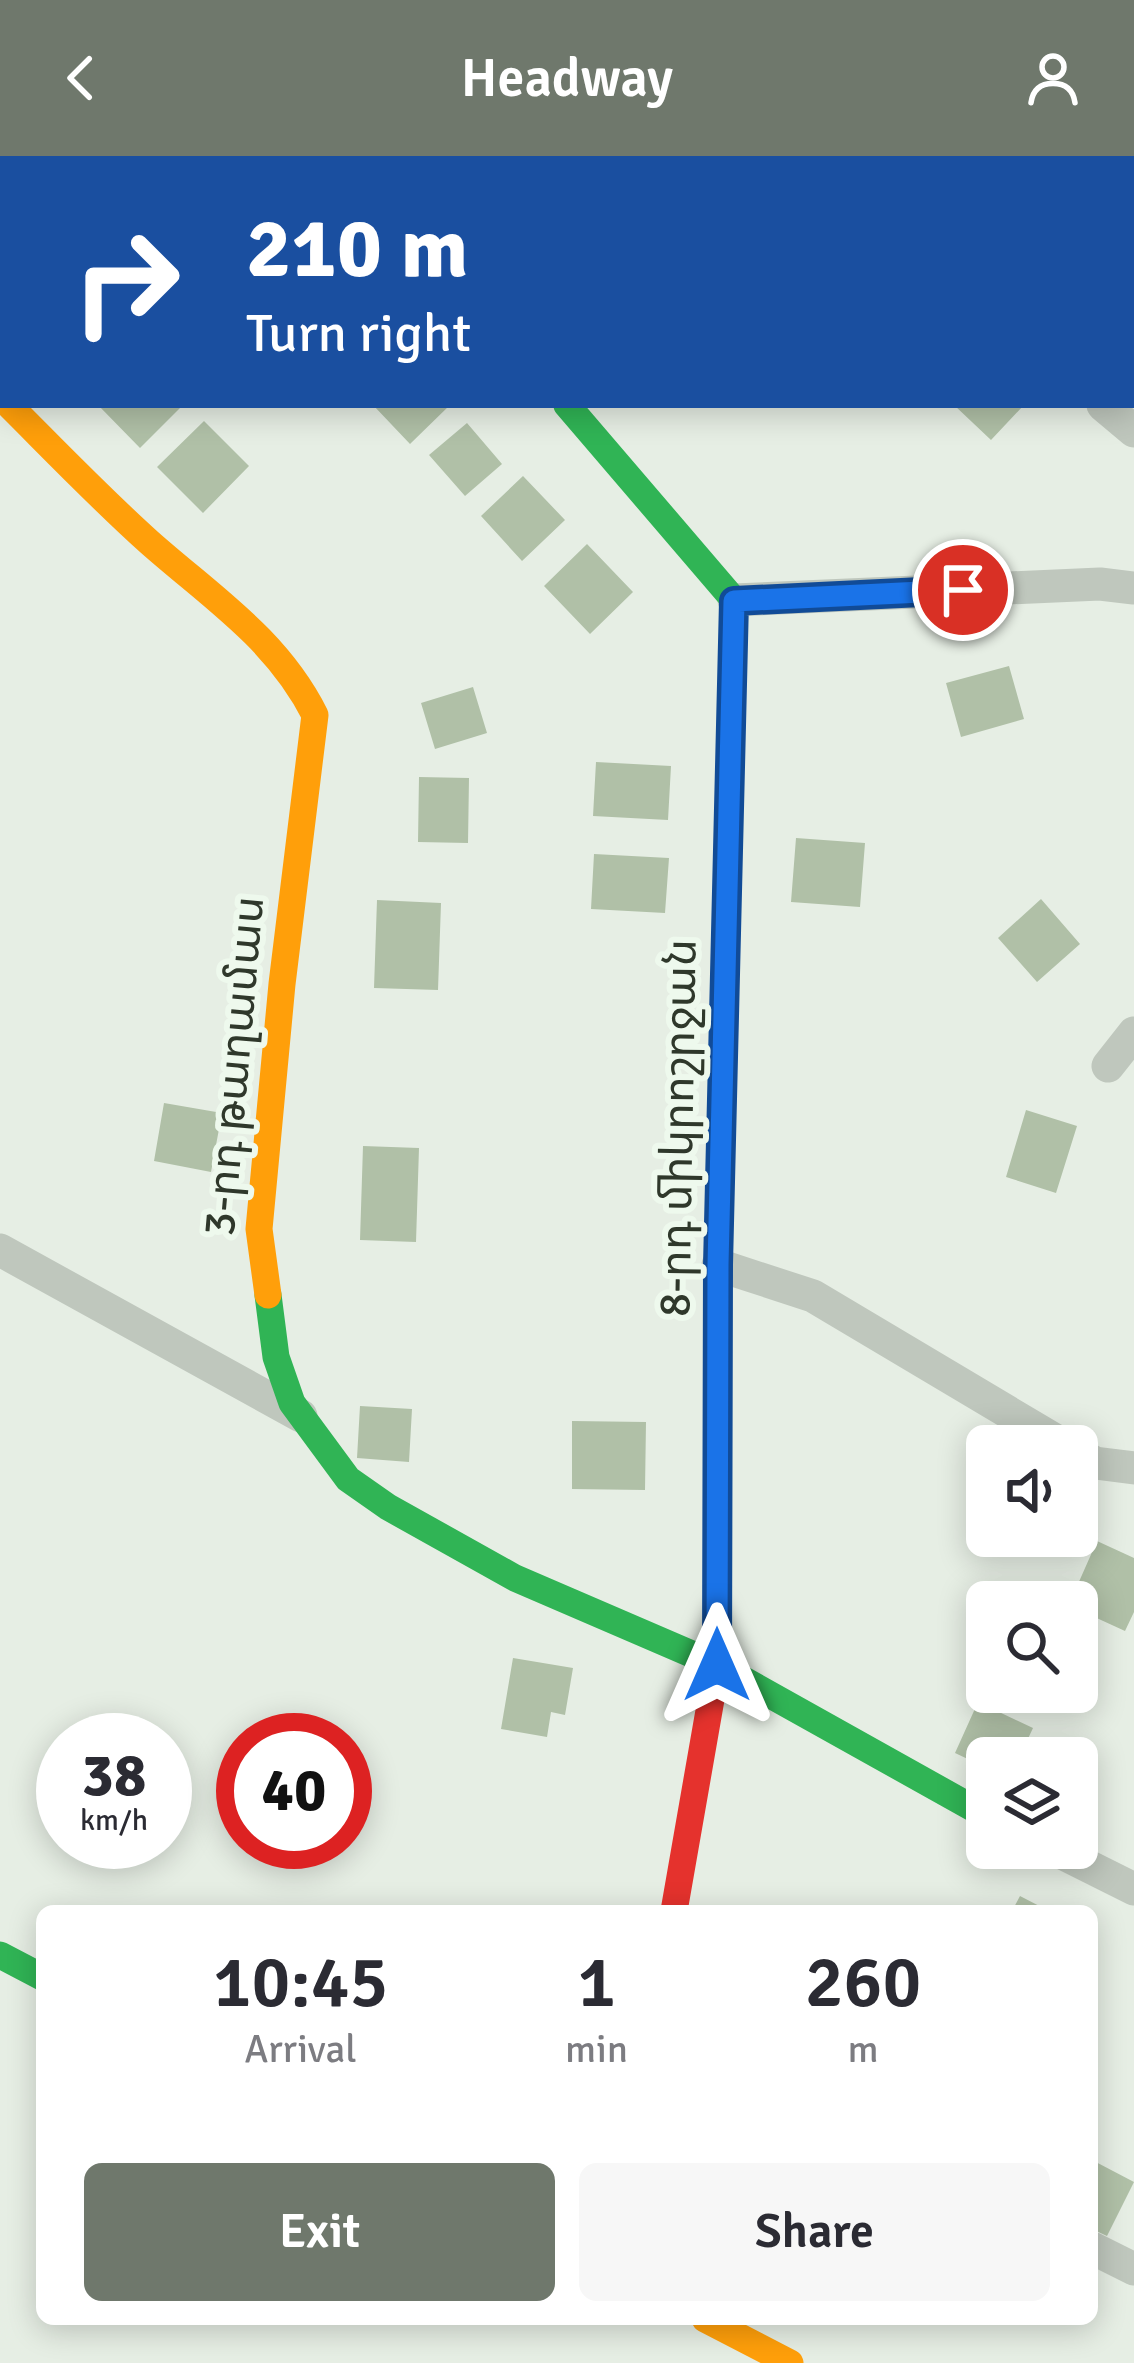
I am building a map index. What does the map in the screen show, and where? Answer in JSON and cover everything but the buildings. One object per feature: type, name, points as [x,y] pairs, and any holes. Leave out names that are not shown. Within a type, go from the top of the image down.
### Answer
[{"type":"street","name":"3-րդ թաղամաս","points":[[12,408],[151,544],[267,642],[302,683],[315,715],[281,984],[260,1229],[276,1357],[283,1383],[301,1416],[348,1479],[388,1507],[514,1578],[717,1665],[966,1804]]},
{"type":"street","points":[[570,408],[734,601],[1100,584],[1134,588]]},
{"type":"street","points":[[1107,408],[1134,430]]},
{"type":"street","name":"8-րդ միկրոշրջան","points":[[675,1905],[717,1665],[718,1265],[734,601]]},
{"type":"street","points":[[1108,1066],[1134,1033]]},
{"type":"street","points":[[0,1250],[301,1416]]},
{"type":"street","points":[[718,1265],[813,1296],[1030,1425]]},
{"type":"street","points":[[1098,1463],[1134,1468]]},
{"type":"street","points":[[1095,1869],[1134,1888]]},
{"type":"street","points":[[0,1955],[36,1974]]},
{"type":"street","points":[[1098,2251],[1134,2269]]},
{"type":"street","points":[[717,2325],[790,2363]]},
{"type":"traffic: fast","points":[[570,408],[734,600],[718,1261]]},
{"type":"traffic: fast","points":[[268,1295],[276,1357],[292,1403],[348,1479],[388,1507],[515,1578],[717,1665],[966,1804]]},
{"type":"traffic: fast","points":[[0,1955],[36,1974]]},
{"type":"traffic: slow","points":[[12,408],[131,525],[262,641],[315,715],[282,984],[259,1229],[268,1295]]},
{"type":"traffic: slow","points":[[717,2325],[790,2363]]},
{"type":"traffic: jam","points":[[675,1905],[717,1665],[718,1261]]},
{"type":"route","points":[[717,1665],[718,1265],[734,601],[963,590]]}]
